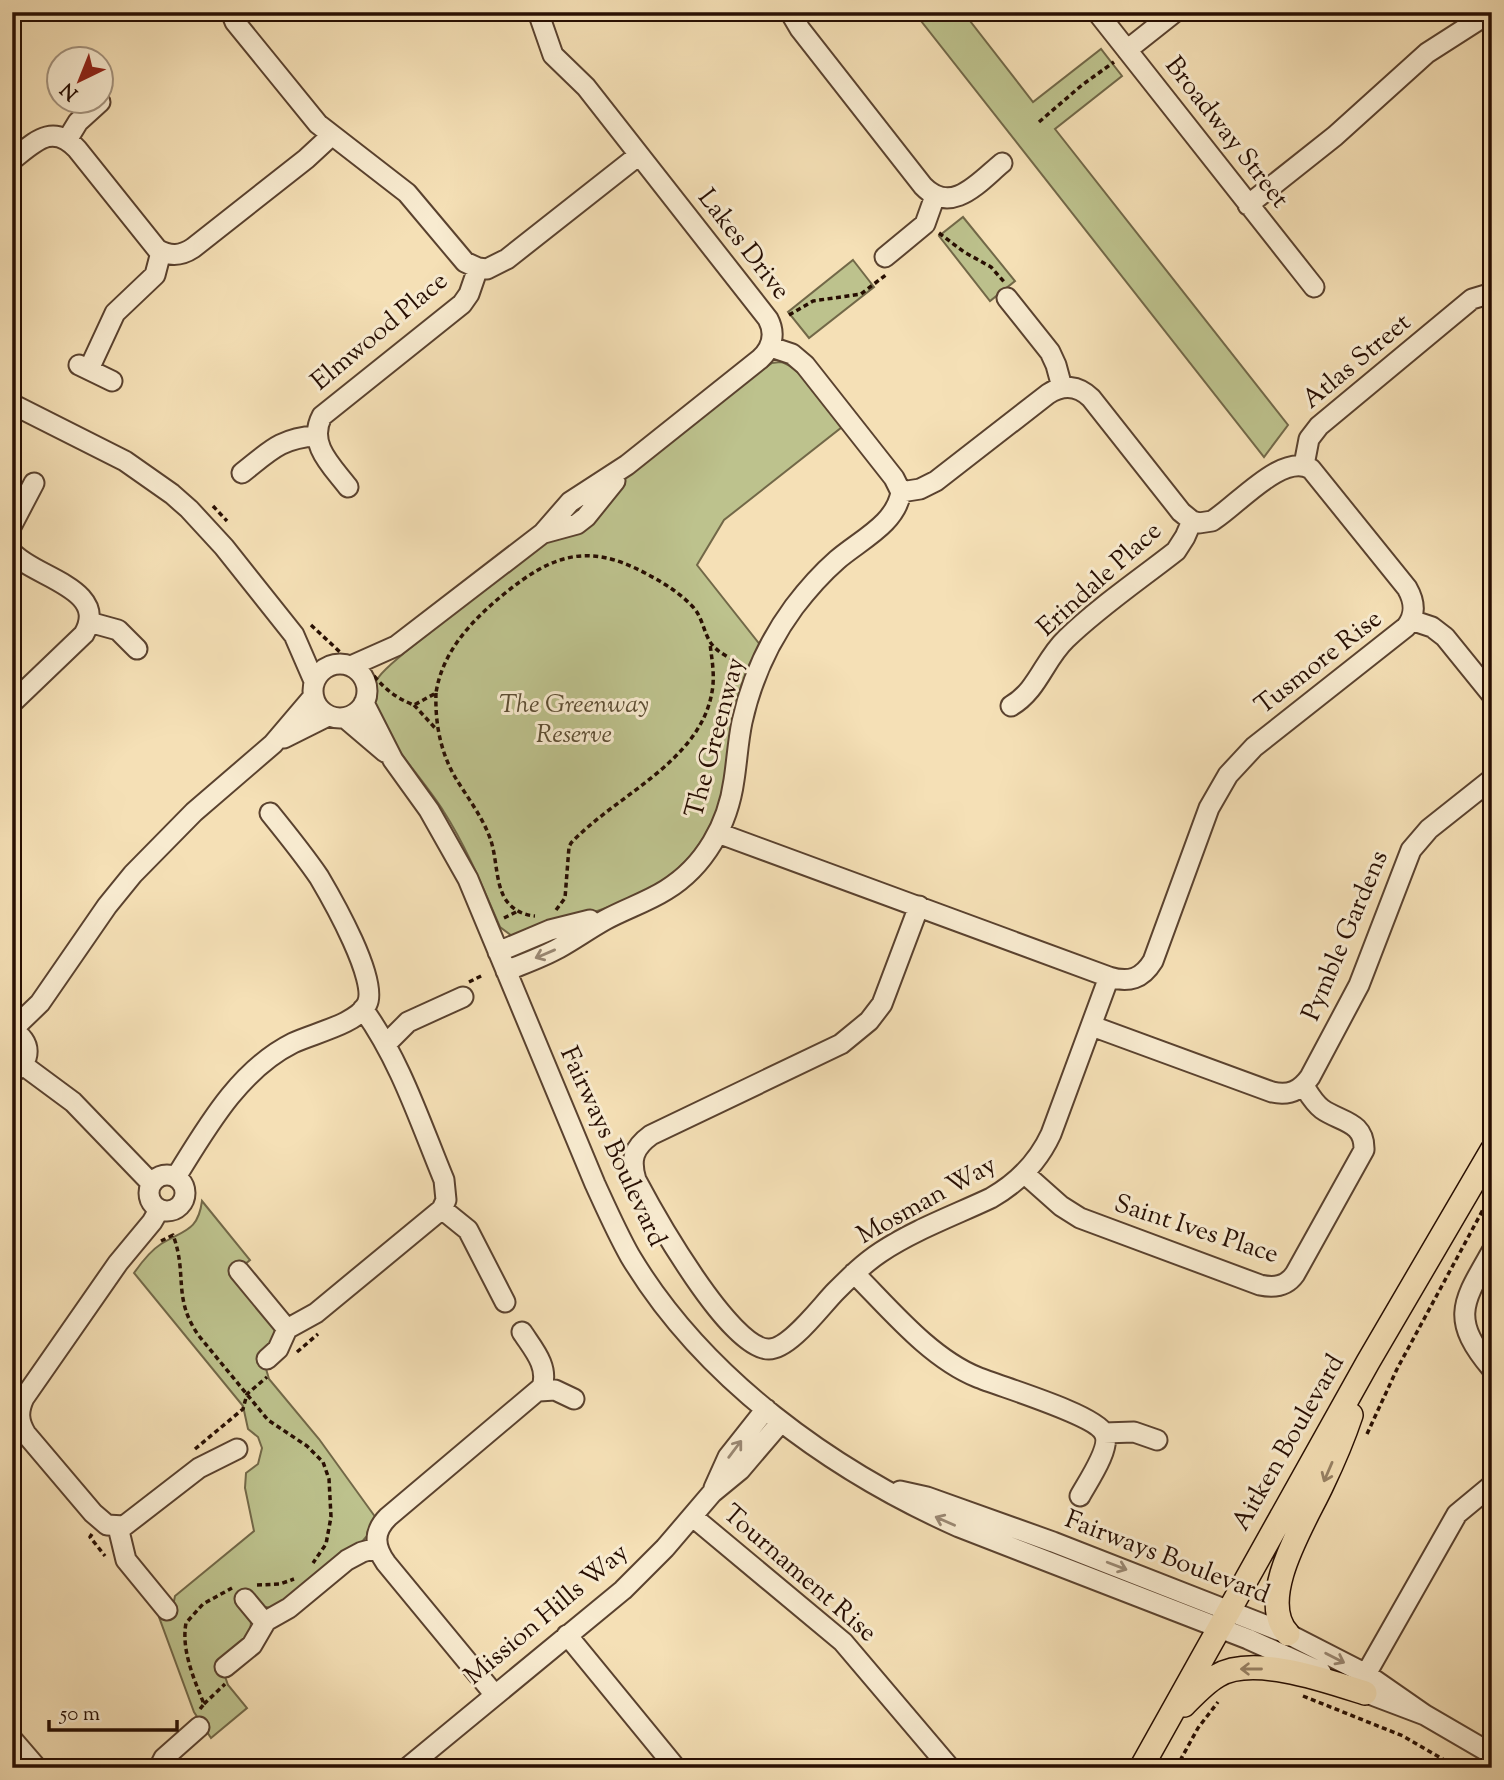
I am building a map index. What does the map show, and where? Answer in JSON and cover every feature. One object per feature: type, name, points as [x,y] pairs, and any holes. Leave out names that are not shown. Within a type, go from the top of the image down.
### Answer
[{"type":"main road","name":"Aitken Boulevard","points":[[1141,1768],[1368,1362],[1492,1150]]},
{"type":"main road","points":[[1288,1634],[1282,1628],[1278,1612],[1285,1561],[1322,1486],[1346,1429],[1368,1362]]},
{"type":"main road","points":[[1165,1724],[1217,1675],[1233,1669],[1263,1669],[1365,1684]]},
{"type":"street","points":[[231,12],[235,22],[309,115],[407,193],[460,258],[478,268],[493,267],[507,259],[639,155]]},
{"type":"street","name":"Lakes Drive","points":[[538,12],[553,55],[569,69],[768,318],[773,331],[771,346]]},
{"type":"street","name":"Lakes Drive","points":[[550,12],[557,44],[569,69]]},
{"type":"street","points":[[779,12],[795,21],[923,186],[935,196],[944,199],[958,197],[1002,163]]},
{"type":"street","name":"Broadway Street","points":[[1097,12],[1121,55],[1314,287]]},
{"type":"street","points":[[1121,55],[1175,12]]},
{"type":"street","points":[[1248,205],[1352,122],[1427,53],[1491,12]]},
{"type":"street","points":[[67,139],[84,116]]},
{"type":"street","points":[[12,160],[44,137],[67,139],[149,240],[161,251],[177,255],[193,248],[306,159],[332,135]]},
{"type":"street","points":[[890,262],[925,224],[935,196]]},
{"type":"street","points":[[112,381],[83,367],[115,313],[155,275],[161,251]]},
{"type":"street","name":"Elmwood Place","points":[[348,487],[321,451],[316,436],[318,423],[328,410],[462,304],[469,294],[478,268]]},
{"type":"street","name":"Atlas Street","points":[[1304,465],[1309,439],[1319,426],[1472,299],[1492,293]]},
{"type":"street","points":[[1007,298],[1054,359],[1062,387]]},
{"type":"street","points":[[1461,310],[1492,306]]},
{"type":"street","points":[[273,744],[337,717],[353,715],[359,676],[543,533],[577,524],[586,517],[627,465],[760,359],[771,346],[792,354],[805,365],[894,478],[901,492],[929,486],[1048,394],[1062,387],[1078,389],[1091,398],[1175,505],[1192,521],[1212,521],[1281,469],[1296,464],[1304,465]]},
{"type":"street","name":"Fairways Boulevard","points":[[12,404],[125,461],[172,494],[224,547],[294,635],[314,689]]},
{"type":"street","name":"Elmwood Place","points":[[242,473],[283,442],[295,437],[316,436]]},
{"type":"street","name":"Tusmore Rise","points":[[718,833],[1109,977],[1122,981],[1135,979],[1153,961],[1209,808],[1228,775],[1240,761],[1411,620],[1414,605],[1406,588],[1318,476],[1304,465]]},
{"type":"street","points":[[12,525],[34,484]]},
{"type":"street","name":"The Greenway","points":[[506,971],[558,948],[650,899],[683,877],[710,848],[732,792],[742,723],[767,650],[794,606],[826,570],[892,516],[900,502],[901,492]]},
{"type":"street","name":"Erindale Place","points":[[1011,706],[1028,693],[1053,655],[1076,629],[1176,551],[1192,521]]},
{"type":"street","points":[[12,552],[19,559],[69,587],[78,594],[89,611],[89,622],[84,634],[12,704]]},
{"type":"street","points":[[1411,620],[1432,626],[1445,637],[1492,695]]},
{"type":"street","points":[[89,622],[117,629],[137,649]]},
{"type":"street","name":"Fairways Boulevard","points":[[294,635],[359,676],[393,760],[446,837],[467,880],[594,1184],[631,1257],[660,1298],[711,1360],[774,1416],[820,1450],[919,1509],[1012,1537],[1224,1619],[1288,1634],[1365,1684],[1492,1754]]},
{"type":"street","points":[[151,1183],[81,1110],[18,1068],[28,1053],[16,1033],[133,874],[194,812],[273,744],[314,689],[326,668],[359,676]]},
{"type":"street","points":[[314,689],[321,711],[337,717]]},
{"type":"street","name":"Fairways Boulevard","points":[[337,717],[393,760]]},
{"type":"street","name":"Pymble Gardens","points":[[1304,1086],[1359,985],[1411,850],[1429,829],[1492,779]]},
{"type":"street","points":[[176,1177],[233,1092],[258,1065],[294,1042],[350,1019],[363,1009],[370,995],[370,984],[344,923],[318,877],[270,813]]},
{"type":"street","name":"Mosman Way","points":[[919,906],[882,1004],[855,1034],[833,1048],[651,1135],[636,1150],[633,1158],[636,1180],[674,1248],[706,1293],[750,1343],[768,1349],[785,1344],[854,1273],[881,1251],[991,1198],[1025,1174],[1044,1150],[1051,1134],[1109,977]]},
{"type":"street","name":"The Greenway","points":[[498,952],[550,930],[625,910]]},
{"type":"street","points":[[386,1044],[408,1022],[463,997]]},
{"type":"street","points":[[267,1359],[278,1349],[287,1329],[316,1313],[442,1209],[446,1200],[444,1180],[386,1044],[363,1009]]},
{"type":"street","points":[[1091,1026],[1272,1092],[1287,1094],[1304,1086]]},
{"type":"street","name":"Saint Ives Place","points":[[1025,1174],[1060,1206],[1080,1218],[1260,1284],[1279,1286],[1287,1283],[1295,1274],[1364,1150],[1362,1137],[1354,1125],[1323,1109],[1304,1086]]},
{"type":"street","points":[[160,1176],[176,1177],[185,1192],[181,1205],[171,1211],[159,1210],[150,1201],[151,1183],[160,1176]]},
{"type":"street","points":[[442,1209],[468,1230],[505,1302]]},
{"type":"street","points":[[159,1210],[118,1263],[24,1398],[19,1413],[20,1420],[26,1434],[93,1513],[107,1525],[118,1527],[135,1519],[199,1468],[237,1450]]},
{"type":"street","points":[[1492,1251],[1466,1296],[1463,1318],[1469,1335],[1492,1369]]},
{"type":"street","points":[[239,1271],[287,1329]]},
{"type":"street","points":[[854,1273],[923,1341],[953,1366],[1077,1414],[1098,1425],[1106,1440],[1105,1450],[1080,1496]]},
{"type":"street","points":[[495,1695],[386,1563],[377,1548],[378,1530],[388,1517],[539,1391],[544,1382],[543,1368],[522,1332]]},
{"type":"street","points":[[539,1391],[555,1390],[573,1399]]},
{"type":"street","name":"Mission Hills Way","points":[[410,1767],[623,1590],[693,1517],[712,1493],[740,1470],[774,1416]]},
{"type":"street","points":[[1104,1433],[1130,1431],[1157,1440]]},
{"type":"street","points":[[1365,1684],[1457,1514],[1492,1485]]},
{"type":"street","name":"Tournament Rise","points":[[693,1517],[843,1642],[950,1768]]},
{"type":"street","points":[[118,1527],[127,1560],[167,1611]]},
{"type":"street","points":[[228,1674],[252,1645],[265,1623],[289,1608],[347,1560],[377,1548]]},
{"type":"street","points":[[243,1590],[265,1623]]},
{"type":"street","name":"Fairways Boulevard","points":[[1224,1619],[1248,1639],[1365,1684]]},
{"type":"street","points":[[566,1635],[676,1768]]},
{"type":"street","points":[[159,1768],[200,1718]]},
{"type":"street","points":[[12,1738],[37,1768]]},
{"type":"path","points":[[1039,122],[1121,55]]},
{"type":"path","points":[[931,239],[939,233],[964,252],[991,267],[1009,289],[1007,298]]},
{"type":"path","points":[[789,316],[813,300],[861,293],[890,262]]},
{"type":"path","points":[[209,503],[230,525]]},
{"type":"path","points":[[543,915],[534,917],[517,911],[504,896],[491,839],[447,762],[438,731],[436,693],[444,664],[478,616],[538,570],[576,555],[598,555],[617,559],[665,584],[693,607],[709,642],[714,673],[713,690],[696,734],[679,753],[571,843],[565,898],[551,913]]},
{"type":"path","points":[[305,618],[317,633],[342,655],[356,652],[359,676],[414,705],[438,731]]},
{"type":"path","points":[[709,642],[723,654],[757,673]]},
{"type":"path","points":[[414,705],[436,693]]},
{"type":"path","points":[[144,1232],[156,1244],[173,1235],[181,1261],[182,1301],[189,1321],[268,1420],[307,1446],[323,1462],[329,1479],[330,1525],[323,1549],[305,1570]]},
{"type":"path","points":[[204,1704],[189,1662],[186,1623],[203,1604],[230,1588],[243,1590],[280,1584],[299,1576]]},
{"type":"path","points":[[200,1718],[204,1704],[228,1674]]},
{"type":"path","points":[[1295,1693],[1403,1737],[1458,1768]]},
{"type":"path","points":[[1176,1768],[1198,1728],[1218,1701]]},
{"type":"green space","points":[[914,12],[963,12],[1033,102],[1101,49],[1122,76],[1055,129],[1288,425],[1264,457]]},
{"type":"green space","points":[[963,217],[1015,281],[990,301],[939,236]]},
{"type":"green space","points":[[853,260],[874,287],[809,338],[788,312]]},
{"type":"green space","name":"The Greenway Reserve","points":[[780,362],[797,371],[805,379],[842,427],[724,520],[697,565],[761,646],[715,816],[696,850],[682,865],[649,889],[592,913],[512,936],[500,927],[467,854],[444,812],[384,728],[372,700],[373,686],[404,653],[759,372],[772,363]]},
{"type":"green space","points":[[202,1201],[250,1260],[233,1274],[275,1328],[274,1340],[262,1355],[269,1379],[319,1439],[376,1518],[360,1544],[284,1603],[271,1608],[261,1606],[248,1616],[251,1622],[250,1634],[220,1662],[228,1685],[247,1708],[211,1738],[194,1712],[159,1617],[173,1606],[175,1596],[254,1531],[245,1488],[246,1473],[258,1464],[262,1448],[258,1437],[248,1429],[243,1406],[134,1273],[157,1247],[193,1225]]}]
